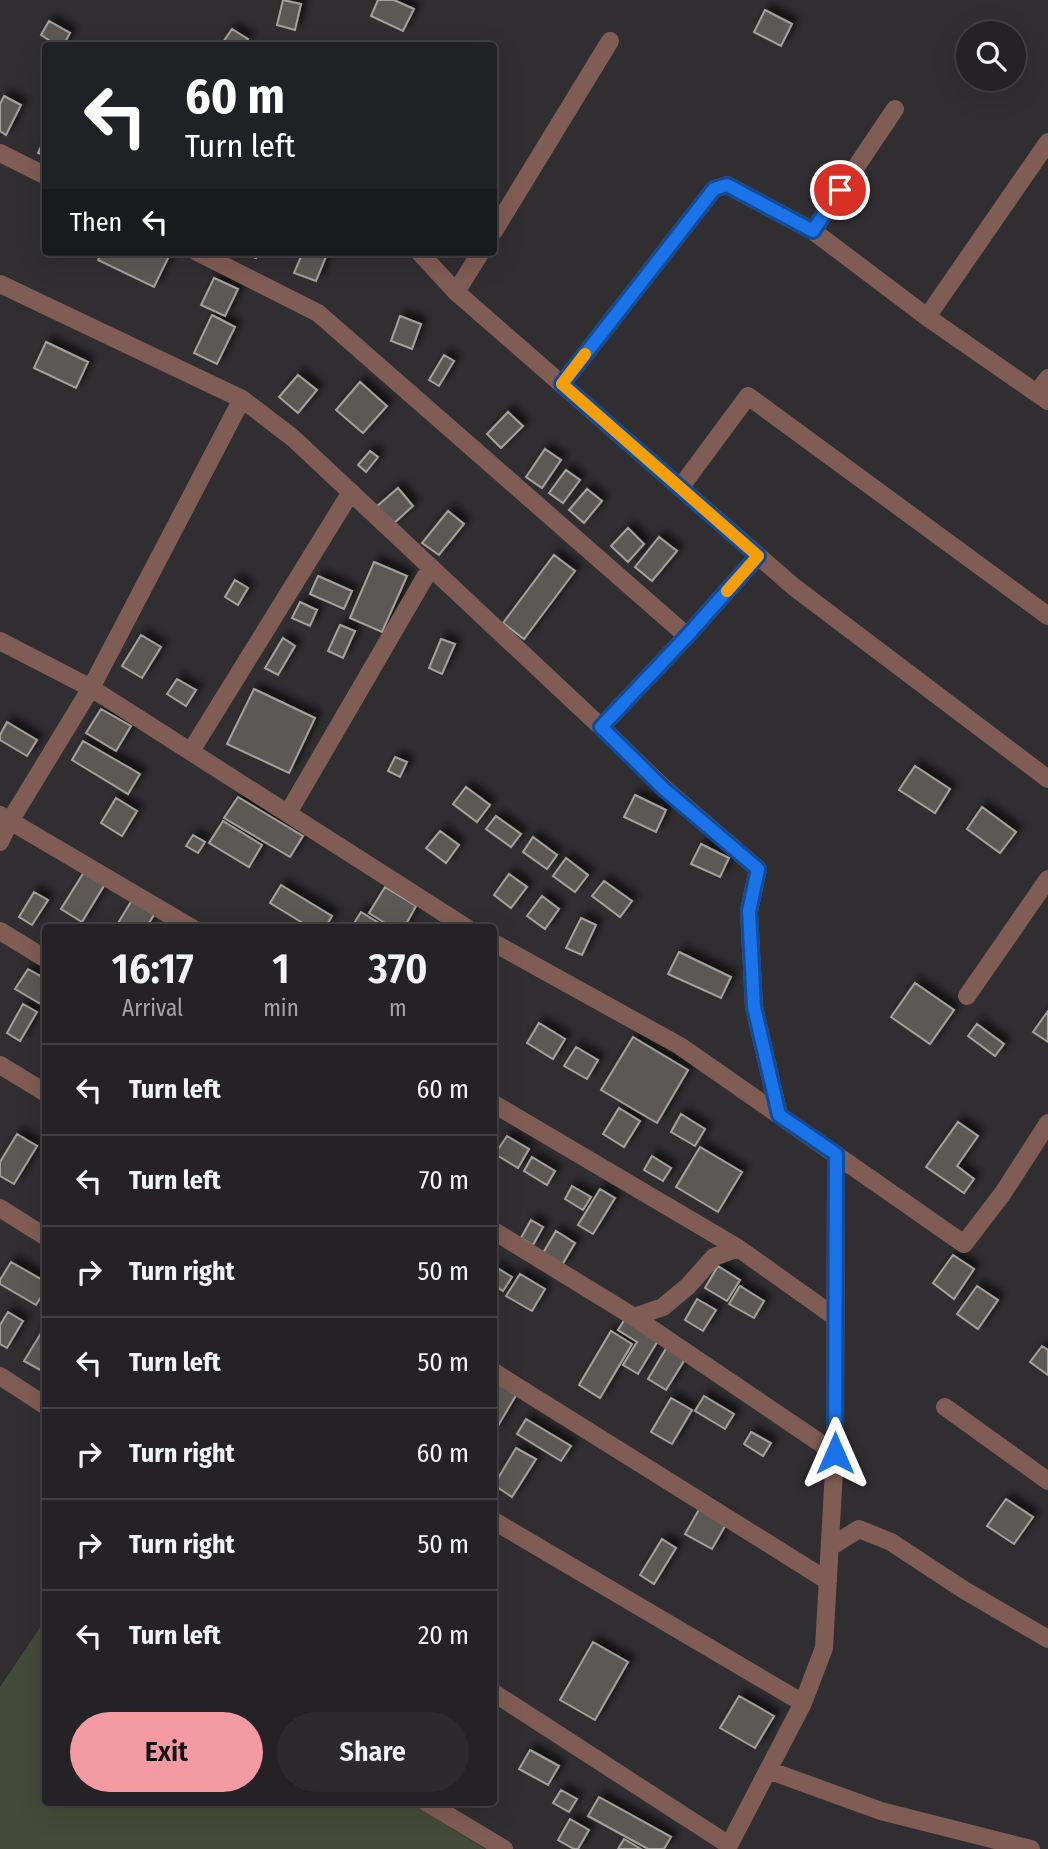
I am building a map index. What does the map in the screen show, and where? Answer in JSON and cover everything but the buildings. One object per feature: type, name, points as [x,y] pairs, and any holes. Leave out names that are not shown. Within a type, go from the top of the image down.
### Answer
[{"type":"street","points":[[497,226],[610,41]]},
{"type":"street","points":[[813,231],[895,109]]},
{"type":"street","points":[[927,317],[1048,142]]},
{"type":"street","points":[[0,153],[42,174]]},
{"type":"street","points":[[562,384],[714,189],[727,185],[813,231],[927,317],[1043,397],[1048,377]]},
{"type":"street","points":[[205,256],[318,313],[687,636]]},
{"type":"street","points":[[423,256],[457,292],[794,587],[1048,779]]},
{"type":"street","points":[[457,292],[479,256]]},
{"type":"street","points":[[0,284],[242,399],[293,438],[664,789],[758,869],[749,911],[754,1007],[779,1115]]},
{"type":"street","points":[[680,488],[748,396],[1048,616]]},
{"type":"street","points":[[0,842],[5,818],[91,688],[242,399]]},
{"type":"street","points":[[191,751],[351,492]]},
{"type":"street","points":[[601,727],[758,556]]},
{"type":"street","points":[[288,813],[431,567]]},
{"type":"street","points":[[0,641],[91,688],[461,924]]},
{"type":"street","points":[[5,818],[185,924]]},
{"type":"street","points":[[967,996],[1048,879]]},
{"type":"street","points":[[0,932],[42,957]]},
{"type":"street","points":[[497,945],[680,1046],[964,1244],[1003,1193],[1048,1123]]},
{"type":"street","points":[[0,1065],[42,1091]]},
{"type":"street","points":[[497,1106],[738,1248],[835,1317]]},
{"type":"street","points":[[497,1695],[728,1847],[803,1703],[824,1648],[835,1453],[836,1154]]},
{"type":"street","points":[[0,1208],[42,1234]]},
{"type":"street","points":[[497,1233],[634,1317],[835,1453]]},
{"type":"street","points":[[634,1317],[663,1307],[688,1286],[714,1257],[738,1248]]},
{"type":"street","points":[[497,1374],[828,1581]]},
{"type":"street","points":[[0,1376],[42,1402]]},
{"type":"street","points":[[945,1407],[1048,1481]]},
{"type":"street","points":[[497,1523],[803,1703]]},
{"type":"street","points":[[830,1546],[859,1529],[891,1542],[964,1590],[1048,1639]]},
{"type":"street","points":[[768,1770],[881,1811],[1031,1849]]},
{"type":"street","points":[[433,1806],[504,1849]]},
{"type":"green space","points":[[42,1624],[42,1806],[416,1806],[485,1849],[0,1849],[0,1687]]},
{"type":"slow traffic","points":[[585,354],[562,384],[758,556],[727,591]]},
{"type":"route","points":[[835,1453],[836,1154],[779,1115],[754,1007],[749,911],[758,869],[664,789],[601,727],[758,556],[562,384],[714,189],[727,185],[813,231],[840,190]]}]
